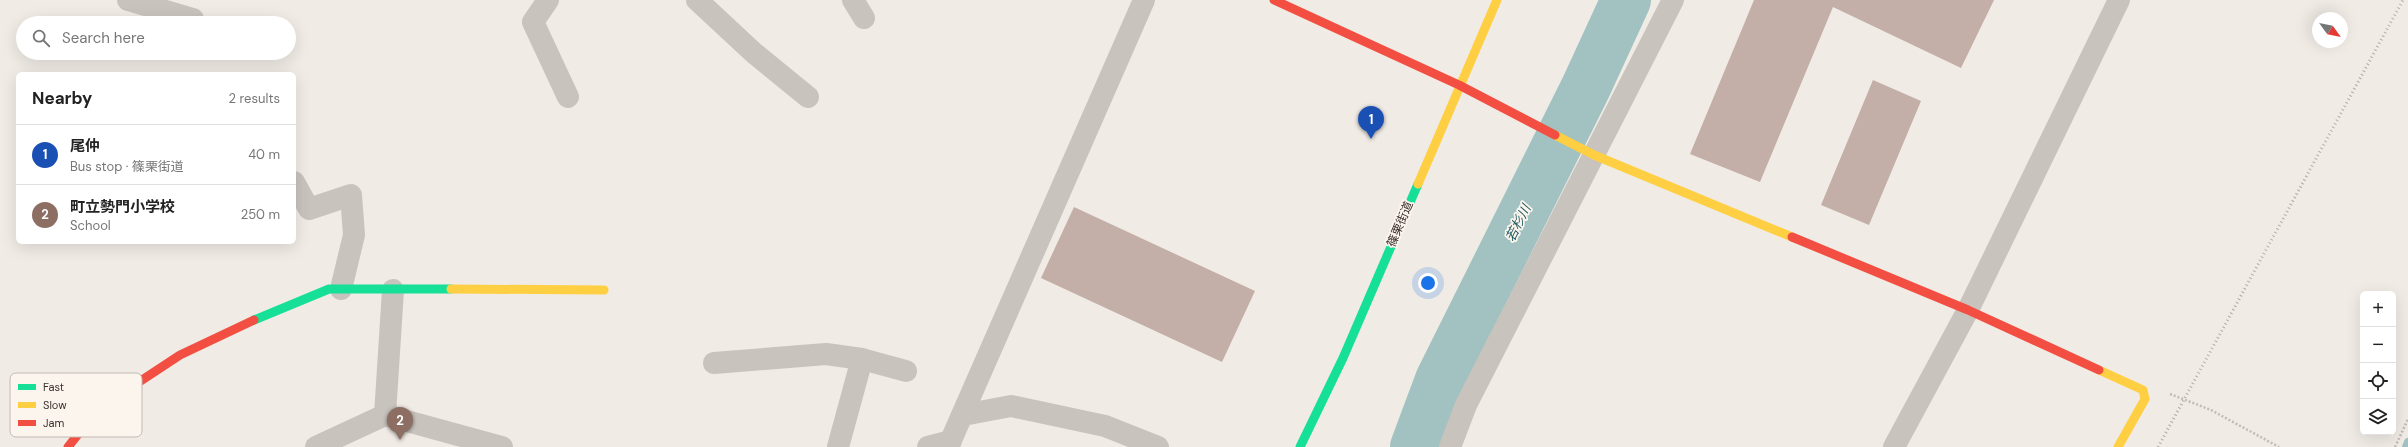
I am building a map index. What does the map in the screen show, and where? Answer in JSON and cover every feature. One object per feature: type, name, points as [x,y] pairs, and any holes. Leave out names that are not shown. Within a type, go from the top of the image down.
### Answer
[{"type":"street","points":[[128,0],[183,16]]},
{"type":"street","points":[[548,0],[533,22],[568,96]]},
{"type":"street","points":[[697,0],[754,53],[808,97]]},
{"type":"street","points":[[928,447],[950,444],[963,415],[977,376],[1144,0]]},
{"type":"street","points":[[1274,0],[1459,85],[1594,154],[1968,310],[2143,390],[2145,399],[2118,447]]},
{"type":"street","name":"篠栗街道","points":[[1300,447],[1343,358],[1459,85],[1497,0]]},
{"type":"street","points":[[1450,447],[1466,405],[1672,0]]},
{"type":"street","points":[[1894,447],[1968,310],[2119,0]]},
{"type":"street","points":[[296,186],[309,209],[351,195],[354,235],[341,289]]},
{"type":"street","points":[[142,380],[180,355],[278,309],[329,288],[393,290],[604,290]]},
{"type":"street","points":[[385,415],[393,290]]},
{"type":"street","points":[[714,363],[826,354],[862,359],[906,371]]},
{"type":"street","points":[[838,447],[862,359]]},
{"type":"street","points":[[963,415],[1011,406],[1106,426],[1158,447]]},
{"type":"street","points":[[316,447],[385,415],[502,447]]},
{"type":"street","points":[[68,447],[76,437]]},
{"type":"path","points":[[2143,390],[2157,389],[2211,410],[2279,447]]},
{"type":"path","points":[[2395,447],[2408,419]]},
{"type":"building","points":[[1754,0],[1994,0],[1961,68],[1833,7],[1760,182],[1690,154]]},
{"type":"building","points":[[1873,80],[1921,101],[1869,225],[1821,205]]},
{"type":"building","points":[[1074,207],[1255,291],[1222,362],[1041,278]]},
{"type":"waterway","name":"若杉川","points":[[1415,447],[1440,380],[1586,87],[1626,0]]},
{"type":"waterway","points":[[2406,447],[2408,442]]},
{"type":"railway","points":[[2158,447],[2403,0]]},
{"type":"traffic: fast","points":[[1300,447],[1343,358],[1418,184]]},
{"type":"traffic: fast","points":[[254,320],[329,289],[451,289]]},
{"type":"traffic: slow","points":[[1418,184],[1497,0]]},
{"type":"traffic: slow","points":[[1555,135],[1594,155],[1792,237]]},
{"type":"traffic: slow","points":[[451,289],[604,290]]},
{"type":"traffic: slow","points":[[2099,370],[2143,390],[2145,399],[2118,447]]},
{"type":"traffic: jam","points":[[1274,0],[1459,85],[1555,135]]},
{"type":"traffic: jam","points":[[1792,237],[1968,310],[2099,370]]},
{"type":"traffic: jam","points":[[142,380],[180,355],[254,320]]},
{"type":"traffic: jam","points":[[68,447],[76,437]]},
{"type":"place","name":"尾仲","points":[[1371,139]]},
{"type":"place","name":"町立勢門小学校","points":[[400,440]]}]
